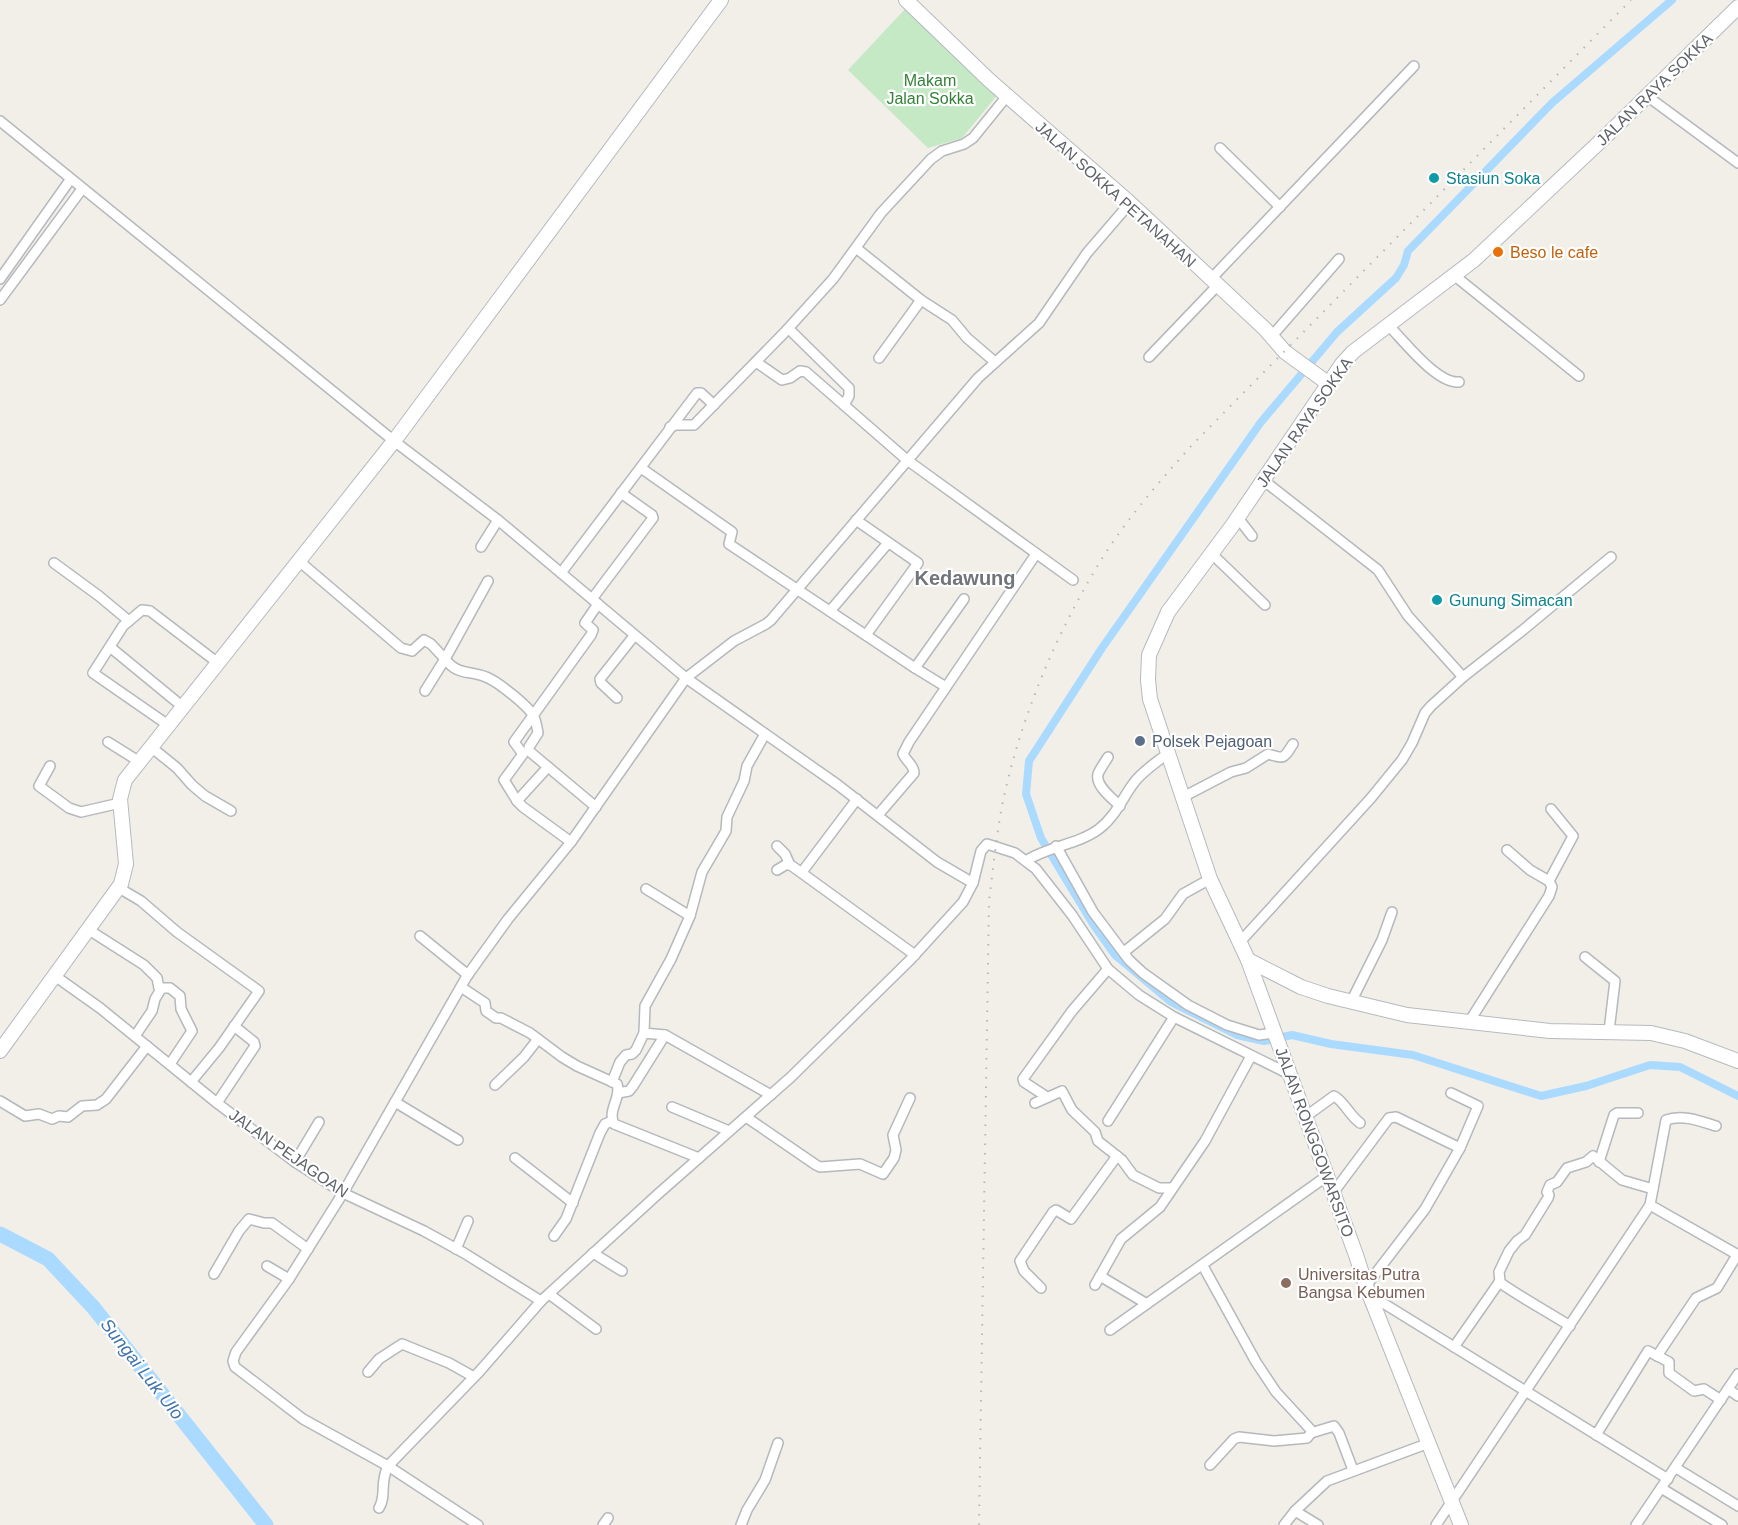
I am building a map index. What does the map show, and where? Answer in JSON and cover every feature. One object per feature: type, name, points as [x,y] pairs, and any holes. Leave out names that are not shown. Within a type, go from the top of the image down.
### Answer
[{"type":"main road","points":[[0,1051],[118,888],[126,864],[120,803],[121,789],[125,780],[394,441],[721,0]]},
{"type":"main road","name":"JALAN SOKKA PETANAHAN","points":[[906,0],[1007,96],[1130,202],[1285,352],[1329,384]]},
{"type":"main road","name":"JALAN RAYA SOKKA","points":[[1248,960],[1210,879],[1150,699],[1149,655],[1168,612],[1238,518],[1342,364],[1353,352],[1455,276],[1510,227],[1738,7]]},
{"type":"main road","points":[[1248,960],[1301,987],[1407,1015],[1550,1031],[1651,1033],[1738,1061]]},
{"type":"main road","name":"JALAN RONGGOWARSITO","points":[[1248,960],[1368,1290],[1461,1525]]},
{"type":"main road","points":[[1254,979],[1270,971]]},
{"type":"street","points":[[1149,357],[1280,207],[1414,66]]},
{"type":"street","points":[[670,427],[694,425],[789,329],[833,279],[881,213],[931,159],[942,151],[968,142],[1007,96]]},
{"type":"street","points":[[1647,96],[1738,163]]},
{"type":"street","points":[[0,121],[394,441],[498,520],[686,678],[857,799],[937,861],[973,883]]},
{"type":"street","points":[[1220,148],[1280,207]]},
{"type":"street","points":[[0,279],[76,184]]},
{"type":"street","points":[[0,300],[76,184]]},
{"type":"street","points":[[478,1525],[388,1466],[303,1419],[235,1367],[236,1352],[289,1279],[343,1194],[468,975],[508,919],[571,842],[686,678],[737,638],[766,624],[978,378],[1039,323],[1088,253],[1130,202]]},
{"type":"street","points":[[856,248],[921,300],[952,320],[967,338],[995,362]]},
{"type":"street","points":[[1271,337],[1339,259]]},
{"type":"street","points":[[1455,276],[1579,376]]},
{"type":"street","points":[[879,358],[921,300]]},
{"type":"street","points":[[1389,326],[1435,373],[1444,380],[1459,382]]},
{"type":"street","points":[[789,329],[849,388],[849,396],[844,405]]},
{"type":"street","points":[[756,362],[782,380],[800,371],[806,372],[907,460],[1073,580]]},
{"type":"street","points":[[561,573],[697,393],[701,393],[714,405]]},
{"type":"street","points":[[641,468],[732,532],[729,544],[946,687]]},
{"type":"street","points":[[1263,480],[1378,570],[1408,616],[1463,677]]},
{"type":"street","points":[[571,842],[523,807],[504,780],[523,754],[514,742],[592,633],[593,630],[585,623],[595,602],[653,518],[621,493]]},
{"type":"street","points":[[1238,518],[1252,536]]},
{"type":"street","points":[[481,547],[498,520]]},
{"type":"street","points":[[856,520],[918,563],[866,635]]},
{"type":"street","points":[[830,611],[888,543]]},
{"type":"street","points":[[1212,554],[1265,605]]},
{"type":"street","points":[[878,815],[914,773],[903,754],[1036,555]]},
{"type":"street","points":[[1240,942],[1377,790],[1408,750],[1425,713],[1463,677],[1611,556]]},
{"type":"street","points":[[299,561],[401,648],[412,651],[424,640],[428,641],[459,670],[477,674],[498,684],[532,714],[538,733],[528,749],[596,807]]},
{"type":"street","points":[[54,563],[129,621]]},
{"type":"street","points":[[425,691],[488,581]]},
{"type":"street","points":[[915,668],[964,599]]},
{"type":"street","points":[[168,725],[93,673],[129,621],[142,610],[150,611],[218,663]]},
{"type":"street","points":[[617,698],[601,683],[600,679],[634,636]]},
{"type":"street","points":[[110,647],[183,707]]},
{"type":"street","points":[[612,1082],[620,1062],[626,1055],[636,1050],[644,1033],[645,1006],[671,959],[690,916],[702,872],[726,831],[727,817],[742,785],[747,766],[765,734]]},
{"type":"street","points":[[108,742],[140,762]]},
{"type":"street","points":[[1182,797],[1231,772],[1246,768],[1268,754],[1279,759],[1283,758],[1293,744]]},
{"type":"street","points":[[151,747],[177,768],[205,796],[231,811]]},
{"type":"street","points":[[1027,860],[1054,847],[1084,838],[1101,827],[1120,806],[1132,784],[1168,753]]},
{"type":"street","points":[[1108,757],[1097,775],[1098,780],[1120,806]]},
{"type":"street","points":[[50,766],[39,786],[69,808],[86,812],[120,803]]},
{"type":"street","points":[[517,801],[548,767]]},
{"type":"street","points":[[802,872],[857,799]]},
{"type":"street","points":[[1549,881],[1573,836],[1551,809]]},
{"type":"street","points":[[379,1508],[383,1501],[382,1477],[388,1466],[474,1377],[545,1298],[771,1095],[915,955],[961,904],[973,883],[981,851],[987,844],[1015,853],[1027,860],[1072,915],[1108,969],[1139,995],[1174,1017],[1288,1074]]},
{"type":"street","points":[[777,846],[785,854],[790,865]]},
{"type":"street","points":[[1054,847],[1094,912],[1129,960],[1143,973],[1188,1005],[1227,1025],[1249,1033],[1277,1038]]},
{"type":"street","points":[[1469,1022],[1549,896],[1552,887],[1549,881],[1519,862],[1508,850]]},
{"type":"street","points":[[777,870],[784,865],[790,865],[802,872],[915,955]]},
{"type":"street","points":[[1124,952],[1165,919],[1182,894],[1210,879]]},
{"type":"street","points":[[118,888],[141,901],[190,942],[258,989],[259,993],[191,1082]]},
{"type":"street","points":[[646,889],[690,916]]},
{"type":"street","points":[[1351,1002],[1382,940],[1392,912]]},
{"type":"street","points":[[89,930],[144,965],[157,978],[157,985],[161,988],[170,988],[180,996],[181,1009],[192,1031],[170,1064]]},
{"type":"street","points":[[420,936],[468,975]]},
{"type":"street","points":[[1586,957],[1615,981],[1609,1031]]},
{"type":"street","points":[[1047,1097],[1023,1080],[1072,1011],[1108,969]]},
{"type":"street","name":"JALAN PEJAGOAN","points":[[55,976],[100,1008],[217,1103],[295,1162],[343,1194],[424,1231],[596,1329]]},
{"type":"street","points":[[461,987],[485,1002],[486,1011],[493,1016],[519,1026],[577,1066],[616,1084],[618,1093],[612,1121]]},
{"type":"street","points":[[135,1036],[152,1011],[161,988]]},
{"type":"street","points":[[1108,1121],[1174,1017]]},
{"type":"street","points":[[217,1103],[255,1046],[254,1042],[234,1026]]},
{"type":"street","points":[[644,1033],[665,1035],[771,1095]]},
{"type":"street","points":[[618,1093],[629,1091],[665,1035]]},
{"type":"street","points":[[495,1085],[524,1057],[538,1039]]},
{"type":"street","points":[[0,1101],[25,1116],[39,1114],[52,1119],[59,1116],[68,1117],[82,1106],[97,1105],[106,1099],[147,1046]]},
{"type":"street","points":[[1095,1285],[1121,1239],[1156,1211],[1210,1133],[1251,1056]]},
{"type":"street","points":[[1035,1103],[1062,1092],[1069,1106],[1095,1132],[1098,1141],[1125,1163],[1132,1175],[1159,1188],[1172,1188]]},
{"type":"street","points":[[1451,1093],[1478,1106],[1460,1148],[1425,1209],[1368,1290],[1454,1347],[1668,1479]]},
{"type":"street","points":[[1305,1117],[1334,1096],[1360,1123]]},
{"type":"street","points":[[746,1117],[820,1167],[860,1164],[883,1174],[895,1155],[892,1135],[910,1098]]},
{"type":"street","points":[[395,1102],[459,1140]]},
{"type":"street","points":[[672,1107],[729,1131]]},
{"type":"street","points":[[1599,1162],[1614,1116],[1617,1113],[1638,1113]]},
{"type":"street","points":[[1333,1193],[1389,1118],[1396,1117],[1460,1148]]},
{"type":"street","points":[[1436,1525],[1650,1206],[1666,1120],[1675,1117],[1687,1118],[1716,1126]]},
{"type":"street","points":[[612,1121],[621,1127],[699,1158]]},
{"type":"street","points":[[554,1236],[566,1219],[605,1124],[612,1121]]},
{"type":"street","points":[[295,1162],[319,1122]]},
{"type":"street","points":[[1041,1288],[1024,1271],[1020,1261],[1053,1212],[1056,1210],[1071,1219],[1117,1156]]},
{"type":"street","points":[[1454,1347],[1499,1282],[1499,1272],[1509,1251],[1525,1235],[1548,1198],[1549,1195],[1546,1192],[1550,1185],[1557,1182],[1567,1168],[1586,1162],[1592,1156],[1622,1180],[1653,1189]]},
{"type":"street","points":[[515,1158],[573,1203]]},
{"type":"street","points":[[1110,1330],[1327,1176]]},
{"type":"street","points":[[1650,1206],[1738,1255],[1717,1288],[1696,1298],[1657,1356]]},
{"type":"street","points":[[214,1274],[239,1231],[249,1219],[264,1223],[272,1222],[308,1249]]},
{"type":"street","points":[[456,1249],[468,1221]]},
{"type":"street","points":[[593,1253],[622,1271]]},
{"type":"street","points":[[267,1266],[289,1279]]},
{"type":"street","points":[[1203,1266],[1256,1362],[1276,1392],[1311,1430],[1311,1433]]},
{"type":"street","points":[[1100,1276],[1147,1304]]},
{"type":"street","points":[[1499,1282],[1570,1326]]},
{"type":"street","points":[[368,1372],[379,1359],[402,1344],[449,1363],[474,1377]]},
{"type":"street","points":[[1596,1435],[1646,1352],[1669,1362],[1669,1373],[1675,1378],[1694,1390],[1704,1389],[1721,1400]]},
{"type":"street","points":[[1636,1525],[1738,1374]]},
{"type":"street","points":[[1728,1389],[1738,1396]]},
{"type":"street","points":[[1210,1464],[1234,1438],[1274,1441],[1307,1438],[1311,1433],[1334,1426],[1339,1433],[1353,1470]]},
{"type":"street","points":[[741,1525],[765,1480],[778,1443]]},
{"type":"street","points":[[1284,1525],[1295,1511],[1327,1481],[1429,1443]]},
{"type":"street","points":[[1676,1468],[1738,1506]]},
{"type":"street","points":[[1662,1488],[1722,1525]]},
{"type":"street","points":[[1295,1511],[1318,1525]]},
{"type":"green space","name":"Makam Jalan Sokka","points":[[907,7],[998,94],[962,138],[928,148],[848,70]]},
{"type":"waterway","points":[[1672,0],[1552,103],[1408,251],[1404,265],[1396,278],[1337,332],[1261,422],[1102,648],[1029,761],[1026,794],[1041,838],[1093,924],[1115,955],[1171,1002],[1237,1035],[1264,1041],[1292,1035],[1331,1044],[1413,1055],[1541,1096],[1586,1086],[1650,1065],[1680,1067],[1738,1096]]},
{"type":"waterway","name":"Sungai Luk Ulo","points":[[0,1234],[48,1259],[93,1307],[266,1525]]},
{"type":"railway","points":[[979,1525],[989,901],[1000,818],[1009,775],[1028,714],[1051,655],[1079,598],[1117,536],[1141,504],[1193,444],[1631,0]]},
{"type":"place","name":"Stasiun Soka","points":[[1434,178]]},
{"type":"place","name":"Beso le cafe","points":[[1498,252]]},
{"type":"place","name":"Gunung Simacan","points":[[1437,600]]},
{"type":"place","name":"Polsek Pejagoan","points":[[1140,741]]},
{"type":"place","name":"Universitas Putra Bangsa Kebumen","points":[[1286,1283]]},
{"type":"district","name":"Kedawung","points":[[965,578]]}]
